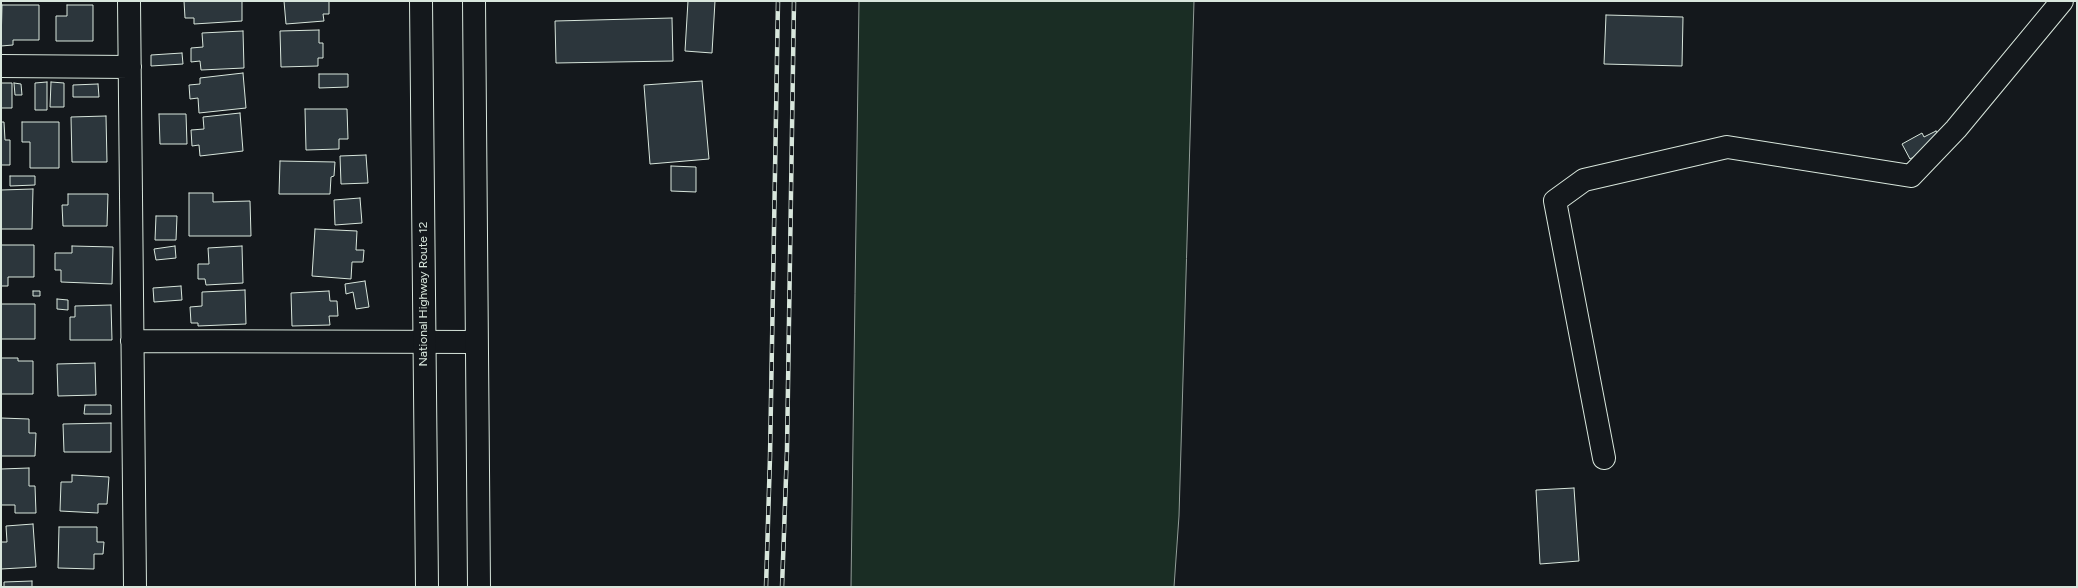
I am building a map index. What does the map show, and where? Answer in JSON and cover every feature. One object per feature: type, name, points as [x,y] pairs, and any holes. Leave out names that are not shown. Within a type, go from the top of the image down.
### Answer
[{"type":"main road","points":[[129,1],[135,587]]},
{"type":"main road","name":"National Highway Route 12","points":[[421,1],[427,587]]},
{"type":"main road","points":[[474,1],[479,587]]},
{"type":"main road","points":[[1604,458],[1555,201],[1584,180],[1727,148],[1911,176],[1956,129],[2062,1]]},
{"type":"main road","points":[[1,66],[130,67]]},
{"type":"main road","points":[[132,341],[476,342]]},
{"type":"green space","points":[[859,1],[1194,1],[1179,516],[1174,587],[851,587]]},
{"type":"building","points":[[184,1],[242,1],[242,21],[194,24],[194,18],[185,18]]},
{"type":"building","points":[[284,1],[329,1],[329,14],[323,14],[324,21],[286,24]]},
{"type":"building","points":[[688,1],[715,1],[712,53],[685,51]]},
{"type":"building","points":[[2,5],[39,5],[39,40],[13,40],[13,45],[1,46]]},
{"type":"building","points":[[67,5],[93,5],[93,41],[56,41],[56,16],[67,16]]},
{"type":"building","points":[[1606,15],[1683,17],[1682,66],[1604,64]]},
{"type":"building","points":[[672,18],[673,61],[556,63],[555,21]]},
{"type":"building","points":[[319,30],[319,43],[323,43],[323,58],[318,58],[318,66],[281,67],[280,31]]},
{"type":"building","points":[[243,31],[244,68],[201,70],[200,61],[191,62],[191,48],[203,47],[202,33]]},
{"type":"building","points":[[182,53],[183,64],[151,66],[151,55]]},
{"type":"building","points":[[243,73],[246,108],[199,113],[198,98],[190,99],[189,85],[200,84],[200,78]]},
{"type":"building","points":[[319,74],[348,74],[348,87],[319,88]]},
{"type":"building","points":[[702,81],[709,159],[650,164],[644,85]]},
{"type":"building","points":[[47,82],[47,110],[35,110],[35,83]]},
{"type":"building","points":[[51,82],[64,83],[64,107],[50,107]]},
{"type":"building","points":[[1,83],[12,83],[12,108],[1,108]]},
{"type":"building","points":[[14,83],[21,84],[22,95],[15,95]]},
{"type":"building","points":[[98,84],[99,97],[73,97],[73,85]]},
{"type":"building","points":[[305,109],[347,109],[348,139],[339,139],[339,149],[306,150]]},
{"type":"building","points":[[240,113],[243,151],[200,156],[199,145],[192,146],[191,130],[204,129],[203,117]]},
{"type":"building","points":[[159,114],[186,114],[187,144],[160,144]]},
{"type":"building","points":[[106,116],[107,162],[72,162],[71,117]]},
{"type":"building","points":[[1,122],[4,122],[5,140],[10,140],[10,165],[1,165]]},
{"type":"building","points":[[22,122],[59,122],[59,168],[30,168],[30,142],[22,142]]},
{"type":"building","points":[[1936,131],[1942,142],[1910,159],[1902,144],[1922,133],[1924,137]]},
{"type":"building","points":[[366,155],[368,183],[341,184],[340,156]]},
{"type":"building","points":[[280,161],[335,162],[334,176],[331,177],[330,194],[279,194]]},
{"type":"building","points":[[671,166],[696,167],[696,192],[671,191]]},
{"type":"building","points":[[10,176],[35,176],[35,185],[10,186]]},
{"type":"building","points":[[33,189],[32,229],[1,229],[1,190]]},
{"type":"building","points":[[189,193],[213,193],[213,202],[250,201],[251,236],[189,236]]},
{"type":"building","points":[[68,194],[108,194],[107,226],[63,226],[62,205],[68,205]]},
{"type":"building","points":[[360,198],[362,223],[335,225],[334,200]]},
{"type":"building","points":[[156,216],[177,216],[176,240],[155,240]]},
{"type":"building","points":[[315,229],[357,231],[356,250],[364,250],[363,262],[352,262],[351,279],[312,276]]},
{"type":"building","points":[[1,245],[34,245],[34,277],[8,277],[8,286],[1,286]]},
{"type":"building","points":[[72,246],[113,247],[112,284],[61,282],[61,270],[55,270],[55,253],[72,253]]},
{"type":"building","points":[[175,246],[176,258],[156,260],[154,249]]},
{"type":"building","points":[[242,246],[243,283],[206,285],[205,279],[198,279],[198,264],[209,264],[208,248]]},
{"type":"building","points":[[365,281],[369,307],[356,309],[353,292],[346,294],[345,284]]},
{"type":"building","points":[[181,286],[182,300],[154,302],[153,288]]},
{"type":"building","points":[[245,290],[246,324],[198,326],[198,323],[191,323],[190,307],[202,306],[202,292]]},
{"type":"building","points":[[33,291],[40,291],[40,296],[33,296]]},
{"type":"building","points":[[329,291],[330,301],[337,301],[338,316],[329,316],[330,325],[292,326],[291,293]]},
{"type":"building","points":[[57,299],[68,300],[68,310],[57,309]]},
{"type":"building","points":[[1,304],[35,304],[35,339],[1,339]]},
{"type":"building","points":[[111,305],[112,340],[70,340],[70,317],[75,317],[75,306]]},
{"type":"building","points":[[1,358],[18,358],[18,361],[33,361],[33,394],[1,394]]},
{"type":"building","points":[[95,363],[96,395],[58,396],[57,364]]},
{"type":"building","points":[[85,405],[111,405],[111,414],[84,414]]},
{"type":"building","points":[[1,418],[29,419],[29,433],[36,433],[35,456],[1,456]]},
{"type":"building","points":[[111,423],[111,452],[64,452],[63,424]]},
{"type":"building","points":[[29,468],[29,486],[35,486],[36,513],[15,513],[15,505],[1,505],[1,469]]},
{"type":"building","points":[[72,475],[109,477],[107,504],[98,504],[98,513],[60,511],[61,482],[72,482]]},
{"type":"building","points":[[1574,488],[1579,561],[1540,564],[1536,490]]},
{"type":"building","points":[[33,524],[36,567],[1,569],[1,542],[7,542],[6,526]]},
{"type":"building","points":[[59,527],[97,527],[97,542],[104,542],[103,554],[94,554],[94,569],[58,568]]},
{"type":"building","points":[[32,581],[32,587],[4,587],[4,582]]},
{"type":"railway","points":[[766,587],[770,457],[778,1]]},
{"type":"railway","points":[[782,587],[787,450],[794,1]]}]
